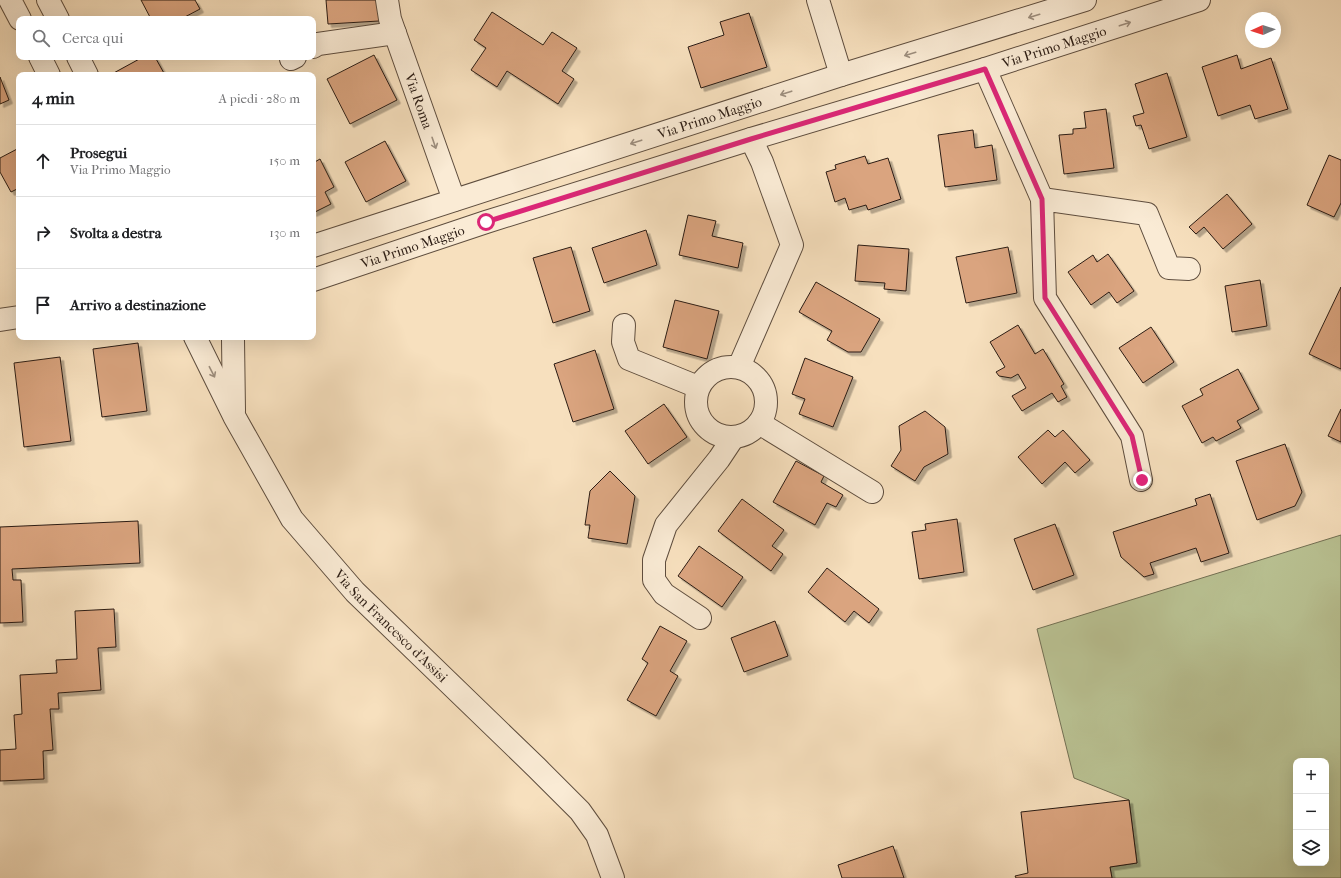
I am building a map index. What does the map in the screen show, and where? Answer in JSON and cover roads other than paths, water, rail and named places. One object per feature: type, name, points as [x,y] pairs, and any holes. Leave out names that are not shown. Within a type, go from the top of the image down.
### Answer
[{"type":"street","points":[[10,0],[18,16]]},
{"type":"street","points":[[48,0],[56,16]]},
{"type":"street","name":"Via Roma","points":[[387,0],[390,18],[395,33],[454,200]]},
{"type":"street","points":[[818,0],[841,75]]},
{"type":"street","name":"Via Primo Maggio","points":[[316,245],[841,75],[1085,0]]},
{"type":"street","name":"Via Primo Maggio","points":[[316,279],[486,222],[751,139],[985,69],[1199,0]]},
{"type":"street","points":[[316,45],[395,33]]},
{"type":"street","points":[[42,60],[48,72]]},
{"type":"street","points":[[80,60],[86,72]]},
{"type":"street","points":[[985,69],[1042,199],[1045,298],[1132,436],[1142,480]]},
{"type":"street","points":[[739,367],[792,245],[762,162],[751,139]]},
{"type":"street","points":[[1042,199],[1147,214],[1169,268],[1188,269]]},
{"type":"street","points":[[0,320],[16,318]]},
{"type":"street","points":[[624,324],[623,342],[629,359],[698,387]]},
{"type":"street","name":"Via San Francesco d'Assisi","points":[[196,340],[234,416],[292,520],[350,587],[580,811],[597,836],[613,878]]},
{"type":"street","points":[[204,340],[219,342],[227,340]]},
{"type":"street","name":"Via San Francesco d'Assisi","points":[[234,416],[235,340]]},
{"type":"street","points":[[726,367],[739,367],[749,372],[758,380],[764,390],[766,401],[765,413],[752,431],[743,436],[733,438],[721,437],[710,431],[701,423],[696,411],[695,399],[698,387],[705,377],[715,370],[726,367]]},
{"type":"street","points":[[759,423],[872,492]]},
{"type":"street","points":[[700,618],[664,594],[654,580],[654,560],[666,525],[719,460],[733,438]]}]
